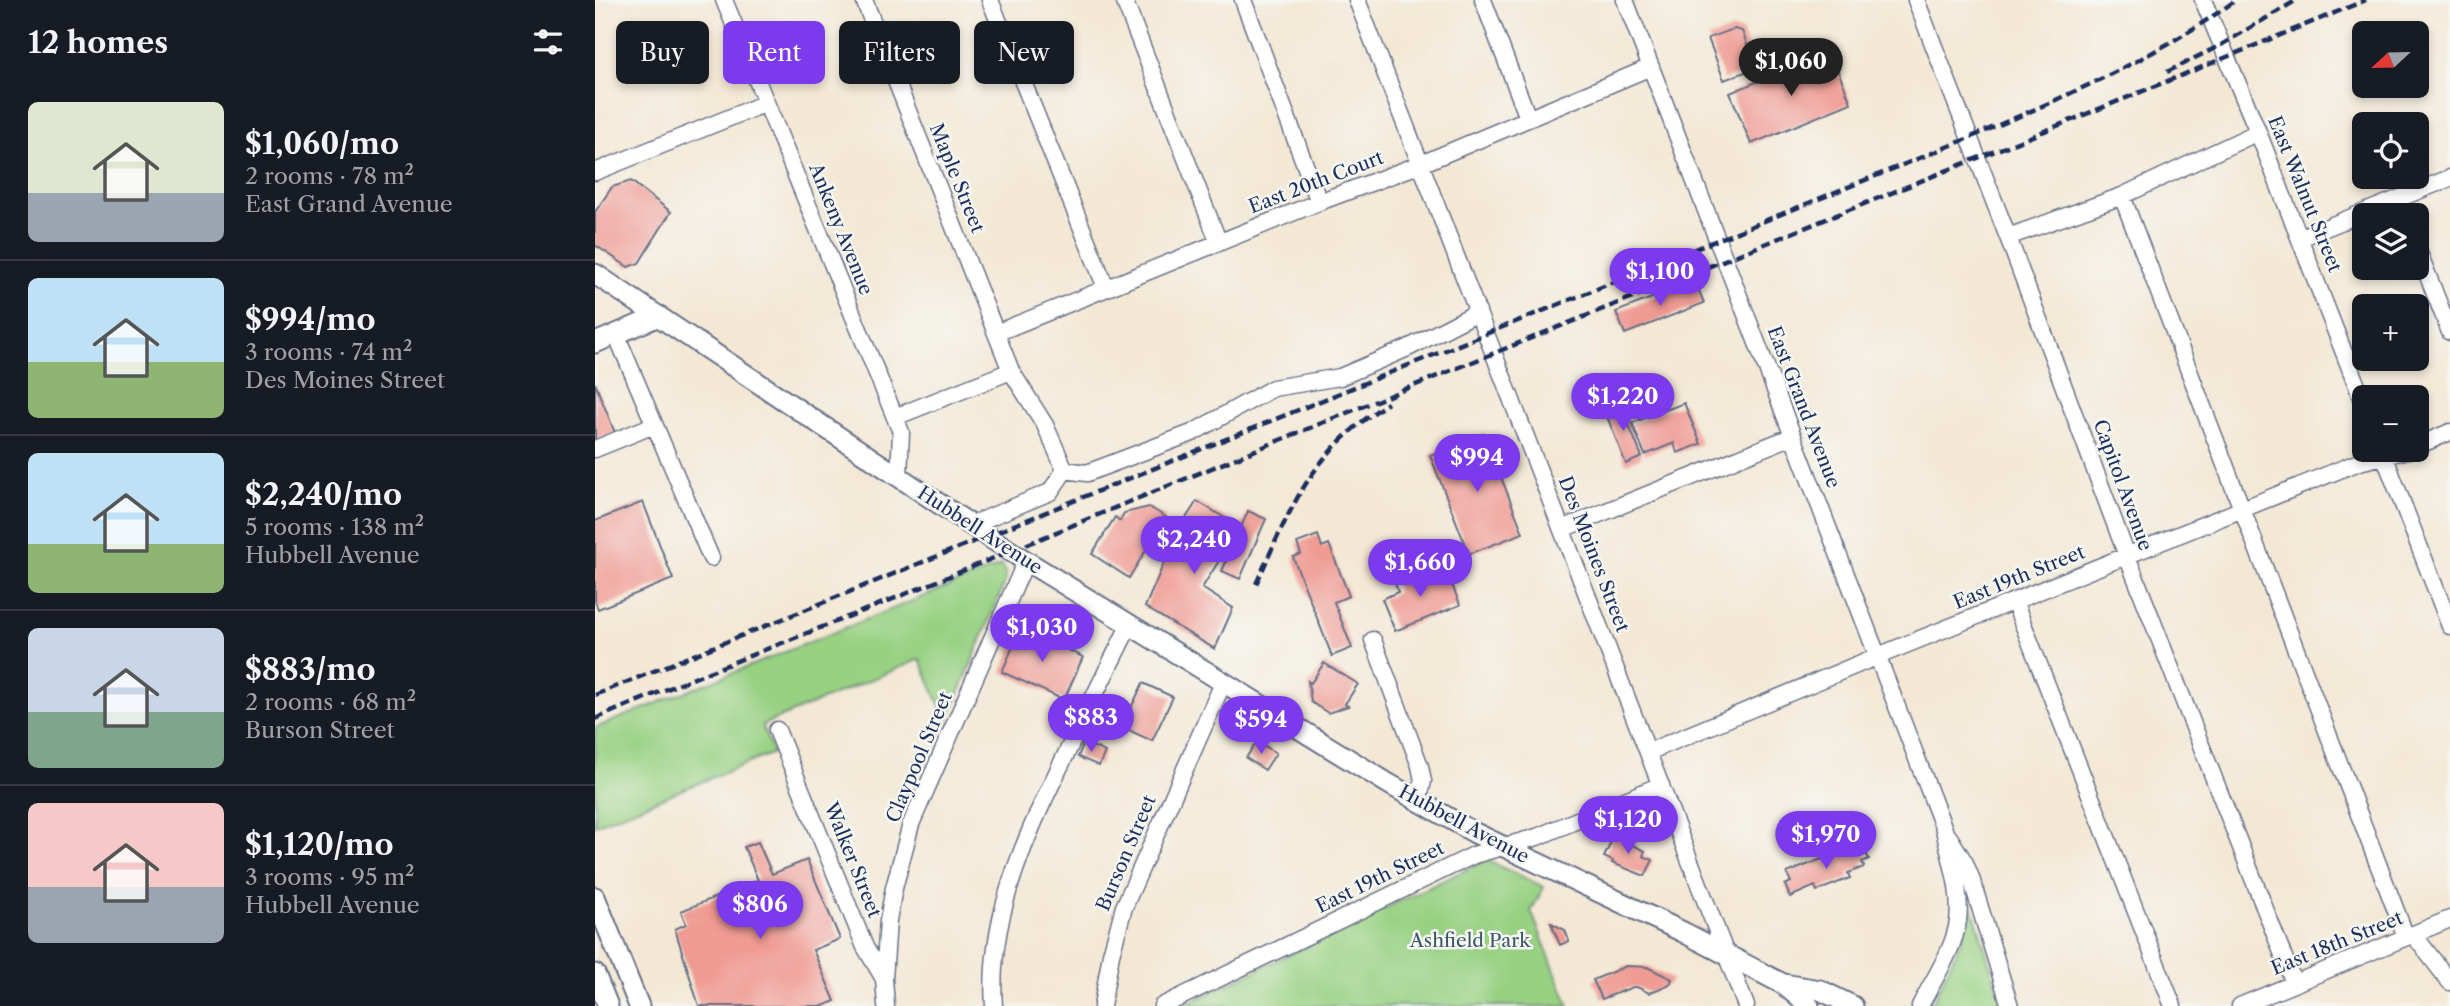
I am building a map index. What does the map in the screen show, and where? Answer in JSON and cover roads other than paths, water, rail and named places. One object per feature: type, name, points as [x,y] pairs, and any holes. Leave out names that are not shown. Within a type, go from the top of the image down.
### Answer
[{"type":"main road","name":"Hubbell Avenue","points":[[595,274],[1026,561],[1418,801],[1501,846],[1726,954],[1783,984],[1809,1006]]},
{"type":"main road","points":[[595,343],[659,316]]},
{"type":"main road","points":[[595,897],[639,1006]]},
{"type":"main road","points":[[595,974],[608,1006]]},
{"type":"main road","name":"Hubbell Avenue","points":[[1783,984],[1820,990],[1853,1006]]},
{"type":"street","name":"Ankeny Avenue","points":[[724,0],[901,432],[899,477]]},
{"type":"street","name":"Maple Street","points":[[864,0],[1010,371],[1045,425],[1065,470]]},
{"type":"street","points":[[990,0],[1106,288]]},
{"type":"street","points":[[1124,0],[1219,243]]},
{"type":"street","points":[[1243,0],[1319,202]]},
{"type":"street","name":"Des Moines Street","points":[[1357,0],[1746,1006]]},
{"type":"street","points":[[1483,0],[1528,118]]},
{"type":"street","name":"East Grand Avenue","points":[[1625,0],[1944,829],[1957,886],[1958,922],[1947,953],[1920,1006]]},
{"type":"street","name":"Capitol Avenue","points":[[1916,0],[2127,556],[2294,983]]},
{"type":"street","name":"East Walnut Street","points":[[2203,0],[2258,132],[2357,385]]},
{"type":"street","name":"East 20th Court","points":[[996,333],[1319,202],[1421,164],[1651,67]]},
{"type":"street","points":[[595,172],[766,103]]},
{"type":"street","points":[[2008,237],[2122,196],[2258,132]]},
{"type":"street","points":[[2300,238],[2450,178]]},
{"type":"street","points":[[2122,196],[2241,510],[2410,936],[2450,982]]},
{"type":"street","points":[[2397,199],[2399,203]]},
{"type":"street","points":[[2429,279],[2450,332]]},
{"type":"street","points":[[971,525],[1050,492],[1065,470],[1087,473],[1192,433],[1273,388],[1340,377],[1408,348],[1478,312]]},
{"type":"street","points":[[616,334],[711,558]]},
{"type":"street","points":[[895,417],[1010,371]]},
{"type":"street","points":[[595,449],[654,425]]},
{"type":"street","points":[[2429,441],[2450,432]]},
{"type":"street","points":[[1562,529],[1793,436]]},
{"type":"street","name":"East 19th Street","points":[[1648,752],[2358,462]]},
{"type":"street","points":[[2387,462],[2450,626]]},
{"type":"street","name":"Claypool Street","points":[[884,979],[888,920],[894,887],[912,824],[1026,561]]},
{"type":"street","points":[[2014,601],[2173,1006]]},
{"type":"street","points":[[994,1006],[992,984],[999,929],[1019,860],[1038,811],[1129,626]]},
{"type":"street","points":[[1373,640],[1423,778],[1418,801]]},
{"type":"street","name":"Burson Street","points":[[1102,1006],[1111,954],[1125,907],[1223,683]]},
{"type":"street","name":"Walker Street","points":[[777,730],[865,947],[884,979],[886,1006]]},
{"type":"street","name":"East 19th Street","points":[[1162,1006],[1474,855],[1537,837],[1661,785]]},
{"type":"street","name":"East Grand Avenue","points":[[1944,829],[1971,878],[2010,1006]]},
{"type":"street","name":"East 18th Street","points":[[2240,1006],[2269,1001],[2294,983],[2450,919]]},
{"type":"railway","points":[[595,695],[1969,138],[2140,59],[2236,0]]},
{"type":"railway","points":[[2167,72],[2221,45],[2297,0]]},
{"type":"railway","points":[[595,719],[2366,0]]},
{"type":"railway","points":[[1256,584],[1293,505],[1322,462],[1361,422],[1388,403]]},
{"type":"park label","name":"Ashfield Park","points":[[1470,940]]}]
